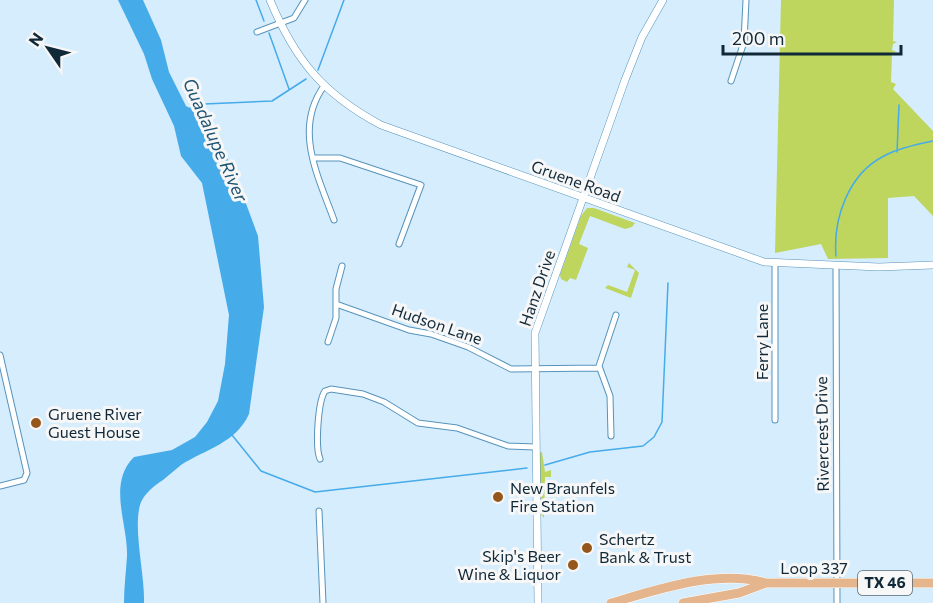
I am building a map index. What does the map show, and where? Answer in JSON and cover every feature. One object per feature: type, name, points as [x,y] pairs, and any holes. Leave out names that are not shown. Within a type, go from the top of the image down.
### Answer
[{"type":"main road","name":"Loop 337","points":[[611,603],[674,585],[745,577],[766,583],[933,583]]},
{"type":"main road","name":"Loop 337","points":[[683,603],[739,593],[766,583]]},
{"type":"street","name":"Gruene Road","points":[[270,0],[297,55],[324,86],[355,111],[381,125],[735,254],[775,264],[933,265]]},
{"type":"street","points":[[257,32],[280,24],[299,13],[305,0]]},
{"type":"street","name":"Hanz Drive","points":[[538,603],[534,369],[537,324],[642,37],[663,0]]},
{"type":"street","points":[[731,81],[744,42],[746,0]]},
{"type":"street","points":[[324,86],[311,108],[307,127],[313,158],[334,220]]},
{"type":"street","points":[[313,158],[340,158],[421,185],[399,244]]},
{"type":"street","name":"Ferry Lane","points":[[775,264],[775,420]]},
{"type":"street","points":[[328,342],[336,318],[336,289],[342,266]]},
{"type":"street","name":"Rivercrest Drive","points":[[836,266],[837,603]]},
{"type":"street","name":"Hudson Lane","points":[[336,304],[409,330],[431,334],[468,347],[509,368],[599,368]]},
{"type":"street","points":[[611,436],[610,396],[599,368],[616,315]]},
{"type":"street","points":[[0,355],[27,466],[24,480],[0,486]]},
{"type":"street","points":[[320,459],[317,446],[322,399],[325,391],[331,389],[358,393],[381,400],[418,423],[457,428],[508,446],[535,447]]},
{"type":"street","points":[[319,511],[323,603]]},
{"type":"green space","points":[[781,0],[894,0],[893,41],[897,42],[893,44],[892,50],[897,52],[892,53],[891,82],[896,84],[893,89],[933,131],[933,216],[914,196],[888,198],[888,258],[828,259],[821,244],[775,253]]},
{"type":"green space","points":[[587,208],[594,208],[635,223],[632,227],[625,229],[590,216],[579,244],[588,248],[576,280],[570,278],[567,282],[561,279],[560,275],[581,216]]},
{"type":"green space","points":[[629,263],[639,273],[631,298],[605,288],[608,285],[627,292],[635,270],[627,267]]},
{"type":"green space","points":[[542,452],[545,472],[551,470],[551,477],[545,477],[544,518],[539,512],[539,453]]},
{"type":"water","name":"Guadalupe River","points":[[118,0],[143,0],[161,40],[169,72],[186,106],[197,112],[232,166],[258,236],[264,307],[249,414],[243,424],[228,439],[181,465],[150,490],[141,502],[138,537],[144,603],[124,603],[127,556],[120,491],[122,479],[134,457],[172,450],[195,437],[207,422],[218,401],[225,364],[229,315],[202,183],[181,156],[174,126],[152,79],[144,54]]},
{"type":"waterway","points":[[256,0],[264,21]]},
{"type":"waterway","points":[[318,70],[344,0]]},
{"type":"waterway","points":[[269,33],[289,89]]},
{"type":"waterway","name":"Guadalupe River","points":[[190,108],[204,104],[272,101],[306,79]]},
{"type":"waterway","points":[[897,152],[899,105]]},
{"type":"waterway","points":[[836,256],[840,213],[845,199],[861,174],[871,164],[890,153],[933,141]]},
{"type":"waterway","points":[[545,465],[590,452],[643,446],[654,437],[662,422],[668,283]]},
{"type":"waterway","points":[[232,435],[261,471],[315,492],[527,468]]},
{"type":"place","name":"Gruene River Guest House","points":[[36,423]]},
{"type":"place","name":"New Braunfels Fire Station","points":[[498,497]]},
{"type":"place","name":"Schertz Bank & Trust","points":[[587,548]]},
{"type":"place","name":"Skip's Beer Wine & Liquor","points":[[573,565]]}]
